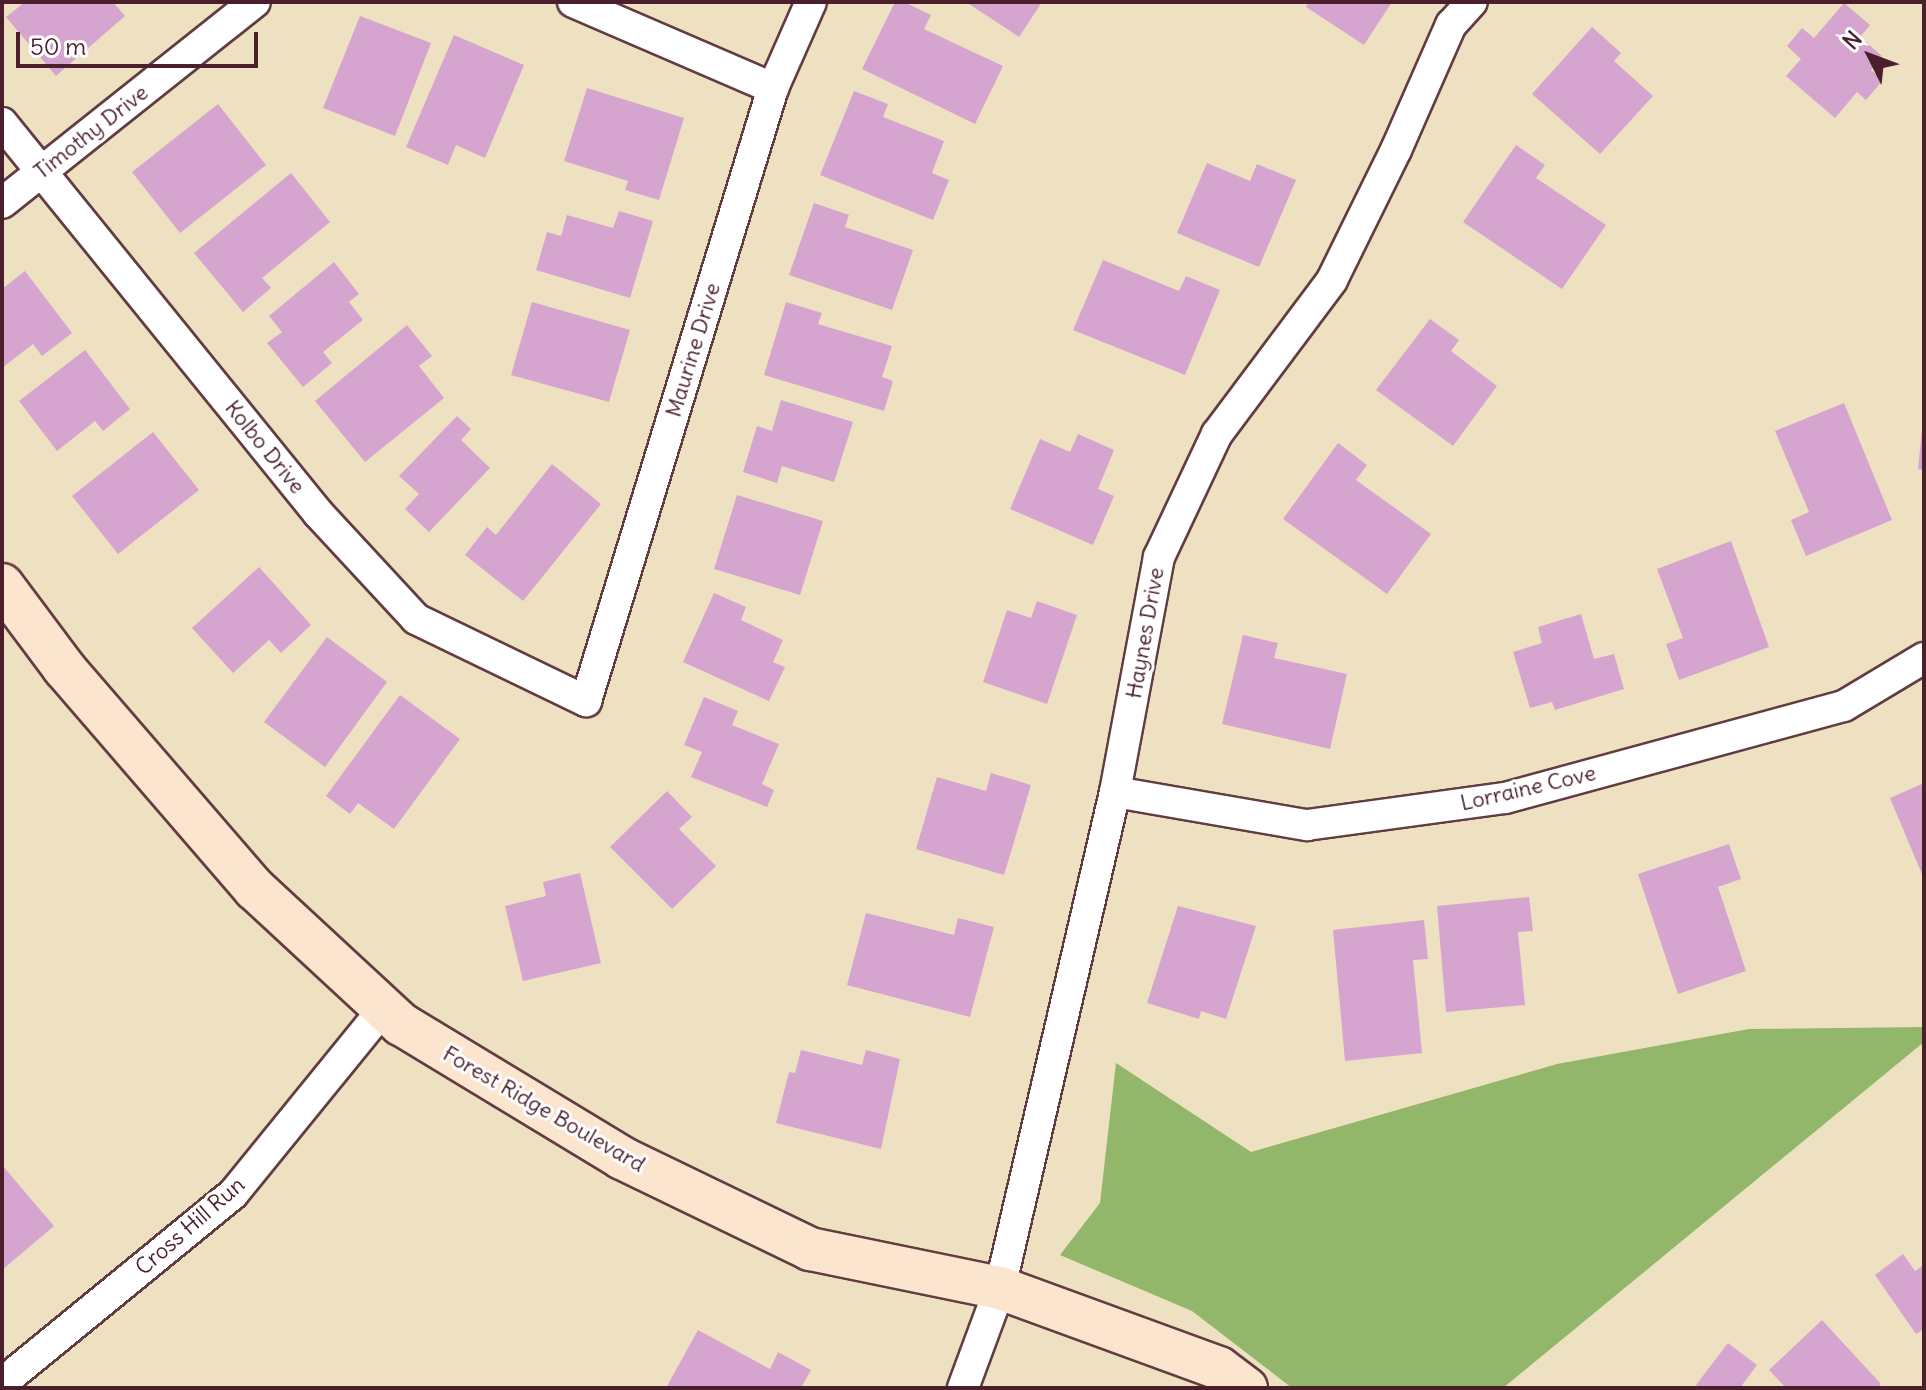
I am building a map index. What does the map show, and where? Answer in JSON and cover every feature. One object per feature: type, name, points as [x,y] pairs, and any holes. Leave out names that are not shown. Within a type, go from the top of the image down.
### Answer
[{"type":"street","name":"Timothy Drive","points":[[2,203],[255,2]]},
{"type":"street","points":[[573,2],[773,88]]},
{"type":"street","name":"Maurine Drive","points":[[586,701],[773,88],[811,2]]},
{"type":"street","name":"Haynes Drive","points":[[963,1388],[1000,1288],[1115,792],[1159,557],[1217,434],[1332,280],[1396,150],[1451,25],[1472,2]]},
{"type":"street","name":"Kolbo Drive","points":[[2,123],[318,513],[416,619],[586,701]]},
{"type":"street","name":"Forest Ridge Boulevard","points":[[2,585],[64,668],[255,889],[401,1024],[622,1158],[810,1249],[1000,1288],[1219,1368],[1246,1388]]},
{"type":"street","name":"Lorraine Cove","points":[[1115,792],[1307,825],[1505,798],[1844,706],[1924,658]]},
{"type":"street","name":"Cross Hill Run","points":[[2,1383],[233,1194],[384,1008]]},
{"type":"green space","points":[[1924,1027],[1924,1042],[1503,1388],[1292,1388],[1192,1311],[1060,1255],[1100,1203],[1116,1063],[1251,1152],[1557,1064],[1749,1029]]},
{"type":"building","points":[[25,2],[113,2],[125,16],[56,76],[6,17]]},
{"type":"building","points":[[895,2],[904,2],[931,15],[924,29],[1003,66],[975,124],[862,69]]},
{"type":"building","points":[[966,2],[1042,2],[1019,37]]},
{"type":"building","points":[[1309,2],[1392,2],[1364,45],[1306,7]]},
{"type":"building","points":[[1844,3],[1870,25],[1860,37],[1882,56],[1871,70],[1883,80],[1866,100],[1857,92],[1835,118],[1786,76],[1801,59],[1787,46],[1802,28],[1814,38]]},
{"type":"building","points":[[360,16],[431,43],[395,136],[323,108]]},
{"type":"building","points":[[1592,27],[1621,53],[1614,61],[1653,96],[1600,154],[1532,94]]},
{"type":"building","points":[[454,35],[524,65],[485,158],[456,145],[448,165],[406,147]]},
{"type":"building","points":[[587,88],[684,118],[659,200],[625,190],[628,181],[564,161]]},
{"type":"building","points":[[854,91],[888,104],[883,117],[944,141],[932,173],[949,180],[933,220],[820,175]]},
{"type":"building","points":[[218,104],[266,165],[180,233],[132,172]]},
{"type":"building","points":[[1516,145],[1545,165],[1536,178],[1606,225],[1562,289],[1463,222]]},
{"type":"building","points":[[1207,163],[1250,181],[1257,164],[1296,180],[1259,267],[1177,233]]},
{"type":"building","points":[[291,173],[330,222],[262,278],[271,288],[243,312],[194,253]]},
{"type":"building","points":[[814,203],[849,215],[845,227],[913,250],[892,310],[789,275]]},
{"type":"building","points":[[619,211],[653,221],[630,298],[536,270],[547,232],[561,236],[567,215],[613,228]]},
{"type":"building","points":[[1103,260],[1179,291],[1186,276],[1220,290],[1185,375],[1073,330]]},
{"type":"building","points":[[334,262],[359,294],[349,302],[363,320],[323,352],[332,363],[303,387],[267,343],[282,332],[269,316]]},
{"type":"building","points":[[25,271],[72,333],[42,356],[33,344],[2,368],[2,289]]},
{"type":"building","points":[[532,302],[630,330],[609,402],[511,375]]},
{"type":"building","points":[[786,302],[822,313],[818,324],[892,346],[882,377],[893,381],[884,411],[764,375]]},
{"type":"building","points":[[1430,319],[1459,340],[1451,351],[1497,386],[1453,446],[1376,390]]},
{"type":"building","points":[[407,325],[432,356],[419,366],[444,398],[365,462],[315,401]]},
{"type":"building","points":[[85,350],[130,409],[103,431],[95,421],[57,451],[19,401]]},
{"type":"building","points":[[781,400],[853,422],[834,482],[782,466],[777,483],[743,472],[757,426],[772,431]]},
{"type":"building","points":[[1844,403],[1892,520],[1806,556],[1791,520],[1809,512],[1775,431]]},
{"type":"building","points":[[457,416],[471,429],[461,440],[490,468],[429,532],[405,509],[419,494],[399,476]]},
{"type":"building","points":[[1924,430],[1924,470],[1918,469]]},
{"type":"building","points":[[153,432],[199,490],[118,554],[72,496]]},
{"type":"building","points":[[1078,434],[1114,450],[1098,489],[1114,496],[1093,545],[1010,509],[1040,439],[1070,452]]},
{"type":"building","points":[[1338,443],[1367,465],[1356,480],[1431,534],[1387,594],[1283,519]]},
{"type":"building","points":[[552,464],[601,504],[523,601],[465,555],[487,527],[496,535]]},
{"type":"building","points":[[737,495],[823,521],[800,595],[714,569]]},
{"type":"building","points":[[1731,541],[1769,647],[1679,680],[1666,644],[1683,638],[1657,569]]},
{"type":"building","points":[[259,567],[311,625],[281,653],[269,640],[233,673],[192,628]]},
{"type":"building","points":[[714,593],[746,607],[741,620],[783,640],[773,662],[785,667],[769,701],[683,662]]},
{"type":"building","points":[[1037,601],[1077,615],[1047,704],[983,682],[1007,610],[1031,618]]},
{"type":"building","points":[[1581,614],[1594,659],[1614,654],[1624,689],[1555,710],[1552,702],[1530,708],[1513,652],[1542,643],[1538,627]]},
{"type":"building","points":[[1243,635],[1278,643],[1274,658],[1347,674],[1330,749],[1222,724]]},
{"type":"building","points":[[327,637],[387,682],[325,767],[264,722]]},
{"type":"building","points":[[400,695],[460,739],[394,829],[358,803],[350,814],[326,796]]},
{"type":"building","points":[[704,697],[738,711],[732,725],[779,744],[762,784],[774,790],[767,807],[691,777],[702,752],[684,745]]},
{"type":"building","points":[[991,773],[1031,785],[1004,875],[916,849],[937,777],[986,791]]},
{"type":"building","points":[[1924,783],[1924,879],[1890,798]]},
{"type":"building","points":[[667,791],[692,817],[679,829],[716,866],[672,909],[610,847]]},
{"type":"building","points":[[1729,844],[1741,879],[1718,887],[1746,971],[1678,994],[1638,874]]},
{"type":"building","points":[[580,873],[601,963],[523,981],[505,906],[546,896],[543,882]]},
{"type":"building","points":[[1529,897],[1533,931],[1518,932],[1525,1005],[1446,1012],[1437,906]]},
{"type":"building","points":[[1178,906],[1256,926],[1226,1019],[1201,1011],[1199,1019],[1147,1003]]},
{"type":"building","points":[[866,913],[954,935],[958,918],[994,927],[970,1017],[847,985]]},
{"type":"building","points":[[1424,920],[1428,959],[1413,960],[1422,1053],[1345,1061],[1333,930]]},
{"type":"building","points":[[801,1050],[862,1065],[866,1050],[900,1059],[881,1149],[776,1123],[789,1072],[795,1073]]},
{"type":"building","points":[[2,1165],[54,1226],[2,1270]]},
{"type":"building","points":[[1903,1254],[1915,1271],[1924,1265],[1924,1329],[1916,1334],[1875,1275]]},
{"type":"building","points":[[1822,1320],[1881,1384],[1877,1388],[1786,1388],[1769,1370]]},
{"type":"building","points":[[698,1330],[770,1369],[778,1352],[811,1370],[801,1388],[666,1388]]},
{"type":"building","points":[[1728,1343],[1757,1365],[1740,1388],[1700,1388],[1696,1385]]}]
